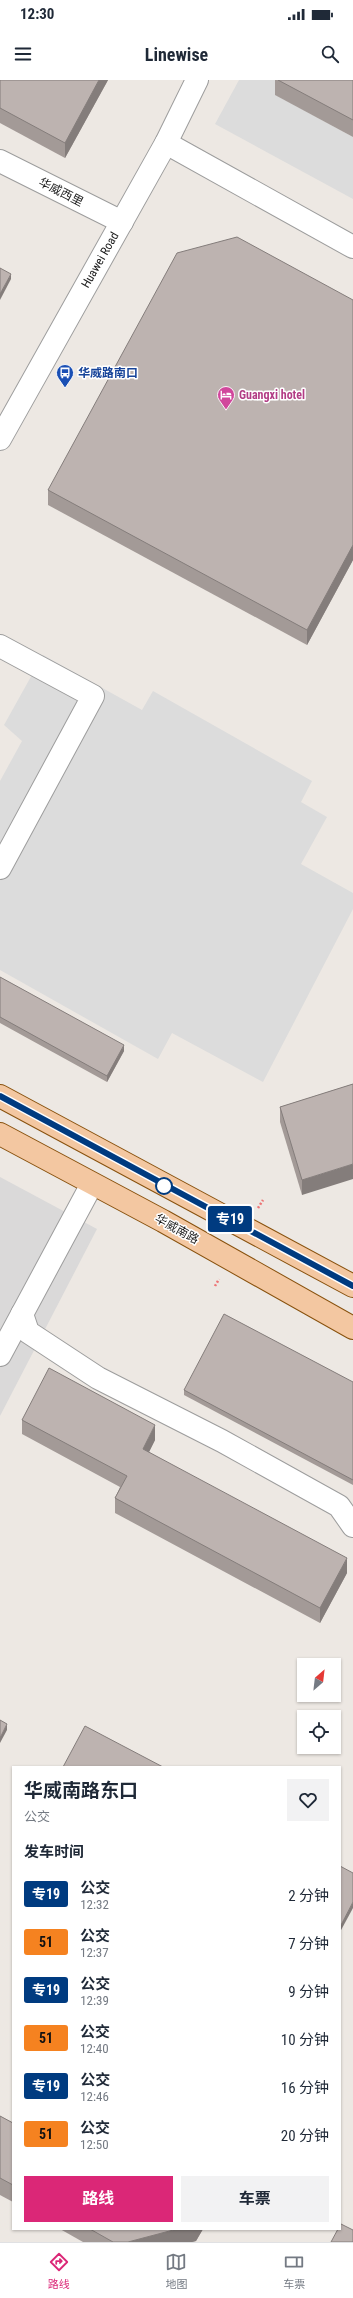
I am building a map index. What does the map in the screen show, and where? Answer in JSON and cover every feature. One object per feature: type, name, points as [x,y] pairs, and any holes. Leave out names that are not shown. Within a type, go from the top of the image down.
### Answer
[{"type":"main road","points":[[0,1096],[353,1286]]},
{"type":"main road","name":"华威南路","points":[[0,1134],[163,1221],[353,1328]]},
{"type":"street","name":"Huawei Road","points":[[0,439],[166,143],[197,80]]},
{"type":"street","points":[[166,143],[353,247]]},
{"type":"street","name":"华威西里","points":[[0,161],[122,222]]},
{"type":"street","points":[[0,646],[93,696],[0,868]]},
{"type":"street","points":[[0,1355],[92,1184]]},
{"type":"street","points":[[22,1314],[28,1332],[98,1378],[339,1506],[353,1526]]},
{"type":"shaded area","points":[[239,80],[326,80],[276,95],[353,137],[353,199],[215,124]]},
{"type":"shaded area","points":[[43,655],[142,710],[153,691],[312,781],[301,802],[327,817],[301,864],[353,893],[353,909],[263,1082],[172,1033],[158,1059],[0,970],[0,781],[22,741],[4,725]]},
{"type":"shaded area","points":[[0,1177],[97,1229],[0,1416]]},
{"type":"building","points":[[0,80],[99,80],[65,143],[0,108]]},
{"type":"building","points":[[278,80],[353,80],[353,120]]},
{"type":"building","name":"Guangxi hotel","points":[[237,237],[353,300],[353,545],[307,630],[48,490],[177,253]]},
{"type":"building","points":[[0,268],[11,274],[0,294]]},
{"type":"building","points":[[0,977],[124,1045],[107,1076],[0,1017]]},
{"type":"building","points":[[353,1084],[353,1164],[302,1180],[280,1107]]},
{"type":"building","points":[[224,1314],[353,1382],[353,1480],[184,1390]]},
{"type":"building","points":[[49,1368],[155,1425],[143,1449],[347,1558],[320,1608],[115,1498],[127,1476],[22,1420]]},
{"type":"building","points":[[0,1720],[7,1724],[0,1738]]},
{"type":"building","points":[[85,1726],[161,1766],[64,1766]]},
{"type":"building","points":[[341,1867],[353,1873],[353,1902],[341,1925]]},
{"type":"building","points":[[0,2116],[12,2122],[12,2184],[0,2178]]},
{"type":"building","points":[[341,2224],[353,2230],[353,2242],[331,2242],[337,2230],[341,2230]]},
{"type":"building","points":[[92,2230],[173,2230],[128,2242],[113,2242]]},
{"type":"bus line","name":"专19","points":[[0,1096],[163,1186],[228,1218],[353,1286]]},
{"type":"place","name":"华威路南口","points":[[65,388]]},
{"type":"place","name":"Guangxi hotel","points":[[226,410]]}]
